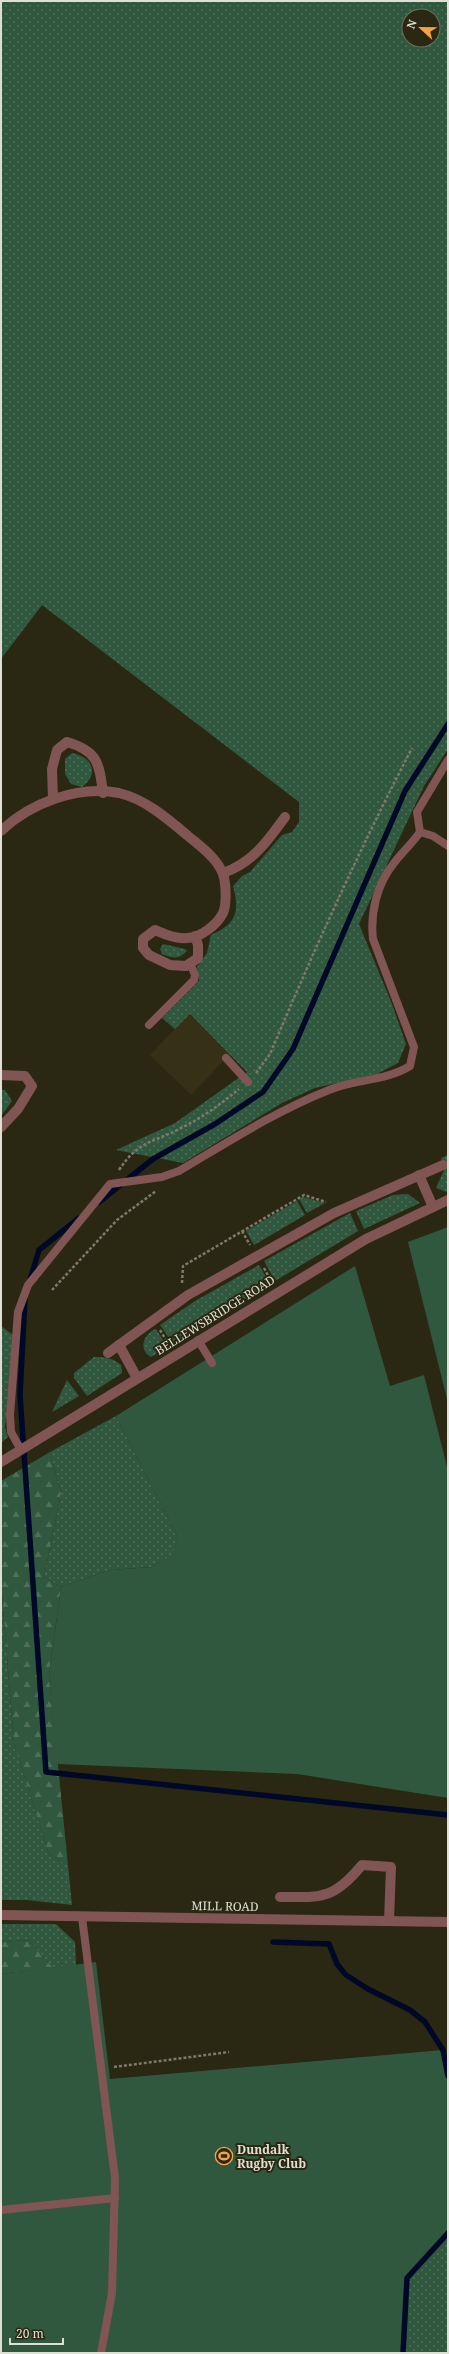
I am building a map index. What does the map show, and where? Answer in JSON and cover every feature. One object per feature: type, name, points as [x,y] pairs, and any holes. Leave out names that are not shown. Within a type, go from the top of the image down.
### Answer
[{"type":"street","points":[[53,799],[52,769],[57,750],[67,742],[81,746],[94,755],[100,768],[103,793]]},
{"type":"street","points":[[1,831],[10,823],[53,799],[84,792],[119,793],[152,807],[207,852],[222,873],[225,891],[223,913],[203,933],[188,938],[170,936],[154,930],[143,939],[143,948],[149,955],[170,965],[186,966],[198,958],[198,944],[195,936]]},
{"type":"street","points":[[222,873],[247,861],[265,845],[285,817]]},
{"type":"street","points":[[1,1075],[25,1076],[32,1086],[18,1109],[1,1127]]},
{"type":"street","points":[[108,1353],[186,1296],[334,1213],[443,1165]]},
{"type":"street","points":[[419,1175],[433,1207]]},
{"type":"street","name":"BELLEWSBRIDGE ROAD","points":[[1,1462],[175,1354],[366,1239],[448,1200]]},
{"type":"street","points":[[119,1344],[137,1378]]},
{"type":"street","points":[[280,1897],[321,1897],[338,1890],[362,1865],[391,1867],[389,1921]]},
{"type":"street","name":"MILL ROAD","points":[[1,1915],[448,1922]]},
{"type":"lane","points":[[21,1450],[11,1432],[10,1415],[18,1312],[22,1299],[28,1284],[110,1184],[162,1177],[179,1171],[287,1108],[331,1089],[377,1079],[402,1071],[410,1066],[414,1047],[373,940],[371,922],[378,894],[394,864],[420,832],[417,812],[448,760]]},
{"type":"lane","points":[[420,832],[433,836],[448,846]]},
{"type":"lane","points":[[149,1025],[194,980],[195,975],[190,963]]},
{"type":"lane","points":[[226,1058],[248,1082]]},
{"type":"lane","points":[[198,1340],[212,1363]]},
{"type":"lane","points":[[82,1917],[115,2178],[112,2293],[101,2353]]},
{"type":"lane","points":[[1,2210],[115,2198]]},
{"type":"path","points":[[110,1184],[129,1155],[144,1144],[193,1122],[217,1107],[248,1082],[270,1054],[335,903],[364,840],[412,748]]},
{"type":"path","points":[[52,1290],[117,1220],[158,1189],[162,1177]]},
{"type":"path","points":[[186,1296],[181,1288],[183,1266],[304,1195],[328,1203],[334,1213]]},
{"type":"path","points":[[154,1320],[175,1354]]},
{"type":"path","points":[[101,2068],[229,2052]]},
{"type":"shaded area","points":[[189,1014],[230,1054],[191,1095],[150,1055]]},
{"type":"green space","points":[[1,1],[448,1],[448,749],[424,786],[359,924],[392,1004],[406,1044],[398,1063],[377,1074],[315,1088],[282,1103],[183,1163],[116,1150],[175,1123],[247,1072],[190,1014],[175,1029],[162,1018],[199,981],[197,967],[207,953],[211,935],[231,922],[234,916],[236,903],[233,886],[242,876],[250,872],[282,835],[292,832],[299,822],[299,802],[42,605],[1,659]]},
{"type":"green space","points":[[72,753],[85,758],[91,766],[91,776],[88,782],[82,787],[71,784],[65,774],[65,759]]},
{"type":"green space","points":[[163,944],[185,949],[187,951],[178,957],[162,954],[160,949]]},
{"type":"green space","points":[[1,1090],[5,1090],[12,1101],[1,1116]]},
{"type":"green space","points":[[448,1155],[448,1191],[446,1192],[436,1188],[444,1170],[441,1158]]},
{"type":"green space","points":[[408,1194],[420,1203],[364,1229],[356,1211],[393,1195]]},
{"type":"green space","points":[[303,1197],[325,1203],[307,1213],[299,1199]]},
{"type":"green space","points":[[297,1201],[305,1215],[254,1245],[246,1231]]},
{"type":"green space","points":[[350,1213],[358,1231],[275,1281],[264,1261]]},
{"type":"green space","points":[[448,1227],[448,1403],[408,1242]]},
{"type":"green space","points":[[259,1265],[270,1284],[173,1344],[160,1325],[195,1301]]},
{"type":"green space","points":[[355,1266],[390,1386],[424,1375],[448,1471],[448,1798],[297,1774],[57,1764],[49,1676],[61,1587],[110,1570],[152,1567],[172,1555],[178,1538],[116,1416]]},
{"type":"green space","points":[[1,1326],[13,1335],[5,1428],[8,1437],[2,1442]]},
{"type":"green space","points":[[156,1329],[167,1347],[151,1357],[144,1350],[143,1346],[145,1338],[148,1334]]},
{"type":"green space","points":[[94,1357],[112,1359],[121,1365],[122,1373],[87,1396],[74,1378],[74,1373]]},
{"type":"green space","points":[[67,1380],[79,1396],[52,1412]]},
{"type":"green space","points":[[116,1416],[178,1538],[173,1555],[152,1567],[110,1570],[61,1587],[44,1577],[61,1493],[50,1452]]},
{"type":"green space","points":[[50,1452],[61,1493],[44,1577],[61,1587],[49,1676],[68,1865],[49,1854],[14,1744],[1,1582],[1,1481]]},
{"type":"green space","points":[[1,1582],[14,1744],[49,1854],[68,1865],[72,1905],[27,1900],[1,1900]]},
{"type":"green space","points":[[1,1924],[56,1924],[75,1942],[76,1965],[53,1968],[29,1940],[1,1942]]},
{"type":"green space","points":[[29,1940],[53,1968],[1,1974],[1,1942]]},
{"type":"green space","name":"Dundalk Rugby Club","points":[[96,1962],[110,2079],[443,2050],[448,2076],[448,2233],[407,2278],[403,2353],[1,2353],[1,1974]]},
{"type":"green space","points":[[448,2233],[448,2353],[403,2353],[407,2278]]},
{"type":"waterway","points":[[99,1202],[153,1159],[215,1124],[263,1092],[293,1049],[405,791],[448,724]]},
{"type":"waterway","points":[[30,1280],[39,1250],[79,1218]]},
{"type":"waterway","points":[[25,1298],[20,1395],[46,1772],[448,1815]]},
{"type":"waterway","points":[[273,1942],[329,1944],[337,1964],[346,1975],[368,1989],[410,2010],[425,2022],[443,2050],[448,2076]]},
{"type":"waterway","points":[[403,2353],[407,2278],[448,2233]]},
{"type":"place","name":"Dundalk Rugby Club","points":[[224,2156]]}]
